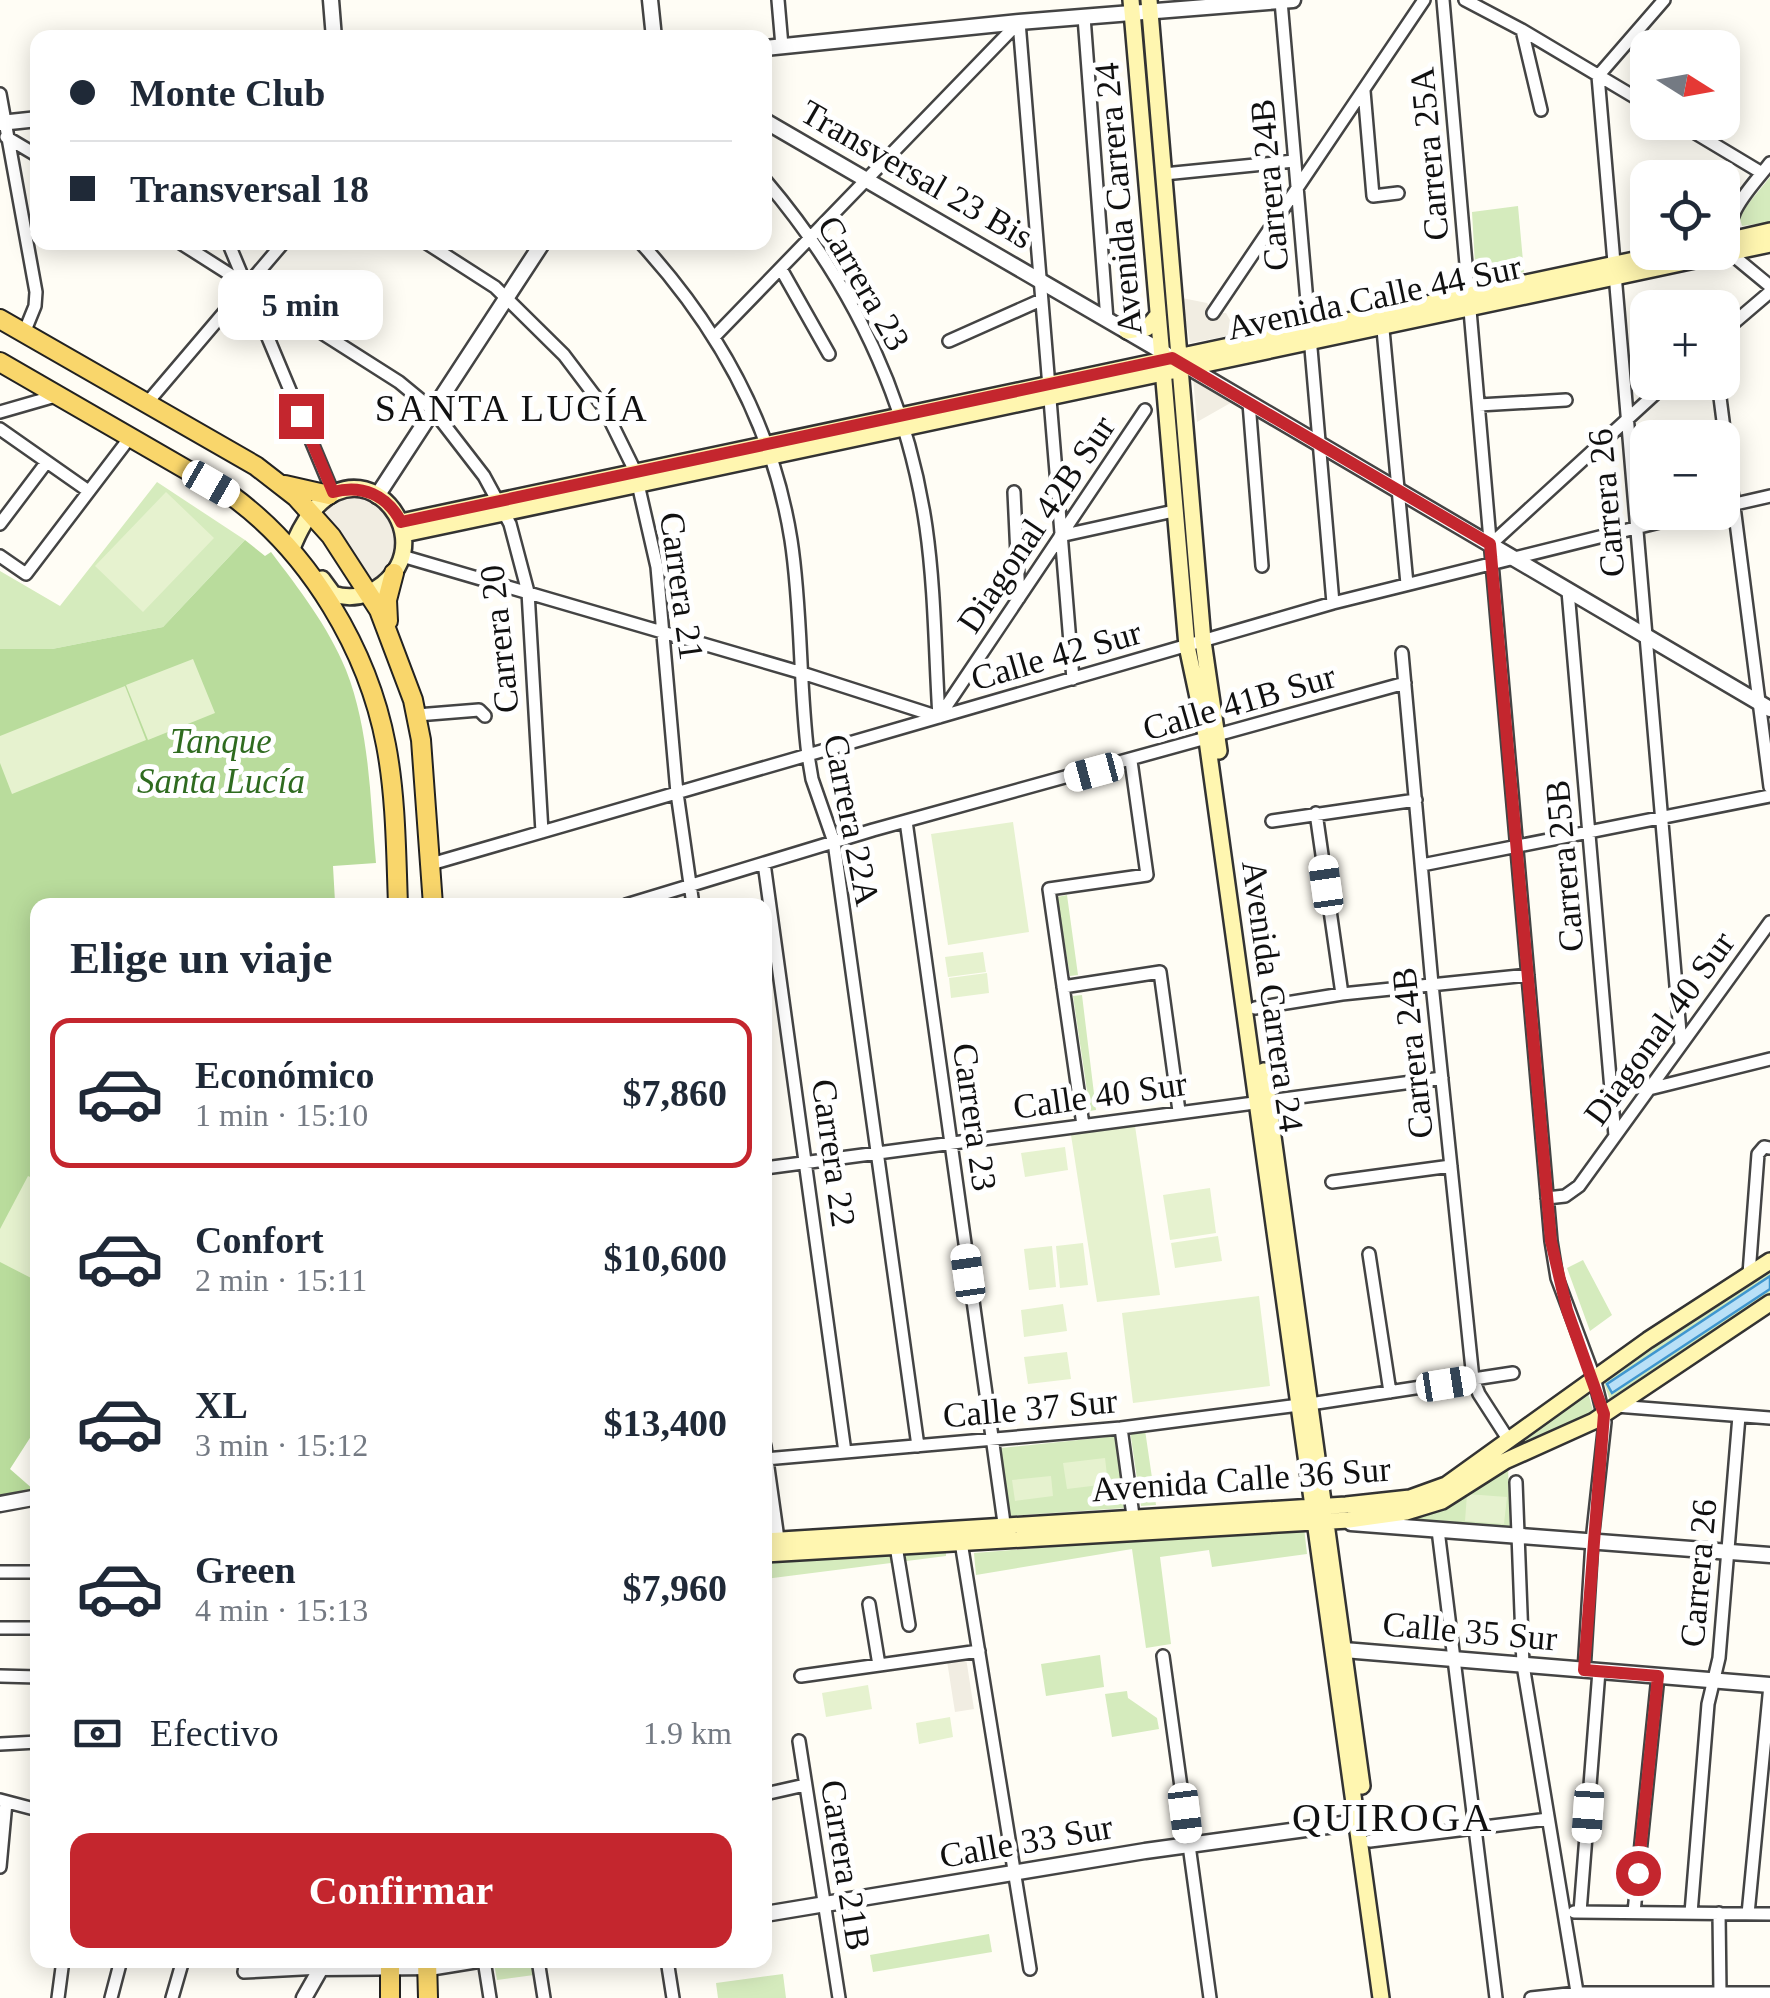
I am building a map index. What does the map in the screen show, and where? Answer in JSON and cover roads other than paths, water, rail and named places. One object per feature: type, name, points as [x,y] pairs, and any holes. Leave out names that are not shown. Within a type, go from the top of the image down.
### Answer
[{"type":"main road","name":"Avenida Carrera 24","points":[[1132,6],[1158,316],[1172,362],[1195,643]]},
{"type":"main road","name":"Avenida Carrera 24","points":[[1150,6],[1164,174],[1174,511],[1255,1008],[1263,1101]]},
{"type":"main road","name":"Avenida Calle 44 Sur","points":[[1740,241],[1770,231]]},
{"type":"main road","name":"Avenida Calle 44 Sur","points":[[1740,245],[1770,244]]},
{"type":"main road","name":"Avenida Calle 44 Sur","points":[[1614,271],[1630,266]]},
{"type":"main road","name":"Avenida Calle 44 Sur","points":[[402,528],[1630,267]]},
{"type":"main road","points":[[1126,331],[1147,328],[1158,316]]},
{"type":"main road","points":[[0,319],[240,456],[280,484],[310,512],[370,592],[417,715],[433,898]]},
{"type":"main road","points":[[0,362],[254,512],[292,547],[333,594],[349,598],[370,592],[398,564]]},
{"type":"main road","points":[[280,484],[331,494],[360,489],[378,496],[395,512],[402,528],[398,564],[387,600],[388,631]]},
{"type":"main road","points":[[292,547],[310,512],[331,494]]},
{"type":"main road","points":[[292,547],[333,611],[378,710],[389,761],[398,898]]},
{"type":"main road","name":"Avenida Carrera 24","points":[[1212,738],[1381,1998]]},
{"type":"main road","name":"Avenida Calle 36 Sur","points":[[1319,1514],[1429,1493],[1456,1479],[1594,1378],[1770,1261]]},
{"type":"main road","name":"Avenida Calle 36 Sur","points":[[772,1547],[1319,1514],[1388,1516],[1424,1508],[1455,1494],[1505,1461],[1567,1435],[1610,1410],[1770,1303]]},
{"type":"main road","name":"Avenida Carrera 24","points":[[1319,1514],[1344,1650],[1392,1998]]},
{"type":"main road","name":"Avenida Calle 36 Sur","points":[[772,1547],[961,1542],[1005,1532]]},
{"type":"main road","points":[[390,1968],[390,1998]]},
{"type":"main road","points":[[427,1968],[428,1998]]},
{"type":"street","points":[[332,0],[334,30]]},
{"type":"street","points":[[650,0],[653,30]]},
{"type":"street","points":[[778,0],[782,46]]},
{"type":"street","points":[[772,47],[1084,17],[1132,6],[1293,0]]},
{"type":"street","points":[[1213,313],[1424,0]]},
{"type":"street","name":"Carrera 25A","points":[[1443,0],[1547,1198],[1557,1278],[1610,1410],[1592,1540],[1592,1671],[1580,1912]]},
{"type":"street","points":[[1465,0],[1630,95]]},
{"type":"street","points":[[1598,76],[1664,0]]},
{"type":"street","name":"Carrera 24B","points":[[1281,1],[1333,603]]},
{"type":"street","points":[[1084,17],[1107,320]]},
{"type":"street","points":[[715,336],[1019,22]]},
{"type":"street","points":[[1019,22],[1073,678]]},
{"type":"street","points":[[1522,30],[1541,110]]},
{"type":"street","name":"Carrera 26","points":[[1598,76],[1630,463]]},
{"type":"street","points":[[1364,89],[1373,196],[1398,193]]},
{"type":"street","points":[[0,94],[36,292],[24,333]]},
{"type":"street","points":[[4,128],[30,121]]},
{"type":"street","name":"Transversal 23 Bis","points":[[772,125],[1765,706]]},
{"type":"street","points":[[4,128],[30,149]]},
{"type":"street","points":[[1712,140],[1766,168],[1740,203]]},
{"type":"street","points":[[1164,174],[1294,161]]},
{"type":"street","name":"Carrera 23","points":[[772,189],[810,238],[868,330],[902,422],[926,529],[939,718]]},
{"type":"street","name":"Carrera 20","points":[[191,250],[399,382],[433,410],[466,450],[501,507],[517,546],[528,592],[542,832]]},
{"type":"street","points":[[231,250],[331,494]]},
{"type":"street","points":[[148,403],[277,250]]},
{"type":"street","name":"Carrera 21","points":[[437,250],[507,298],[538,326],[585,381],[612,423],[637,477],[654,553],[691,898]]},
{"type":"street","points":[[378,496],[538,250]]},
{"type":"street","name":"Carrera 22A","points":[[646,250],[715,336],[745,394],[767,450],[791,544],[808,755],[812,779],[834,842],[918,1446]]},
{"type":"street","points":[[1740,258],[1770,289],[1740,316]]},
{"type":"street","points":[[780,268],[829,354]]},
{"type":"street","points":[[949,340],[1041,300]]},
{"type":"street","points":[[1382,320],[1406,584]]},
{"type":"street","points":[[0,412],[58,395]]},
{"type":"street","points":[[1479,405],[1566,400]]},
{"type":"street","points":[[1490,544],[1648,400]]},
{"type":"street","points":[[1250,403],[1262,566]]},
{"type":"street","name":"Diagonal 42B Sur","points":[[939,718],[1145,410]]},
{"type":"street","points":[[0,429],[87,490]]},
{"type":"street","points":[[0,556],[26,574],[130,436]]},
{"type":"street","points":[[0,524],[46,463]]},
{"type":"street","points":[[1014,492],[1019,598]]},
{"type":"street","points":[[1740,503],[1770,496]]},
{"type":"street","points":[[1060,536],[1174,511]]},
{"type":"street","name":"Calle 42 Sur","points":[[431,864],[1333,603],[1630,529]]},
{"type":"street","name":"Carrera 26","points":[[1636,530],[1682,1044]]},
{"type":"street","points":[[1732,530],[1765,706],[1770,787]]},
{"type":"street","points":[[398,564],[528,592],[939,718]]},
{"type":"street","name":"Carrera 25B","points":[[1568,591],[1615,1136]]},
{"type":"street","name":"Carrera 24B","points":[[1402,653],[1474,1379],[1479,1394],[1508,1439]]},
{"type":"street","name":"Calle 41B Sur","points":[[651,898],[906,821],[1405,684]]},
{"type":"street","points":[[417,715],[480,710],[485,716]]},
{"type":"street","points":[[1083,1125],[1049,889],[1146,875],[1131,762]]},
{"type":"street","points":[[1422,866],[1770,796]]},
{"type":"street","points":[[1272,821],[1416,800]]},
{"type":"street","points":[[1316,812],[1342,994]]},
{"type":"street","name":"Carrera 23","points":[[906,821],[1005,1532]]},
{"type":"street","name":"Carrera 22","points":[[764,863],[769,898]]},
{"type":"street","name":"Carrera 22","points":[[772,922],[845,1452]]},
{"type":"street","name":"Diagonal 40 Sur","points":[[1547,1198],[1574,1192],[1770,922]]},
{"type":"street","points":[[1063,987],[1160,972],[1179,1111]]},
{"type":"street","points":[[1255,1008],[1342,994],[1528,975]]},
{"type":"street","points":[[1649,1089],[1770,1059]]},
{"type":"street","name":"Calle 40 Sur","points":[[772,1167],[1442,1078]]},
{"type":"street","points":[[1749,1274],[1758,1154],[1767,1148]]},
{"type":"street","points":[[1332,1182],[1451,1166]]},
{"type":"street","points":[[1369,1254],[1390,1392]]},
{"type":"street","name":"Calle 37 Sur","points":[[772,1455],[1121,1428],[1513,1373]]},
{"type":"street","points":[[1610,1410],[1770,1418]]},
{"type":"street","name":"Carrera 26","points":[[1692,1913],[1708,1704],[1719,1658],[1739,1416]]},
{"type":"street","points":[[1121,1428],[1134,1524]]},
{"type":"street","points":[[1516,1482],[1523,1665],[1578,1996]]},
{"type":"street","points":[[0,1504],[30,1498]]},
{"type":"street","points":[[1319,1514],[1438,1530],[1770,1555]]},
{"type":"street","points":[[1438,1530],[1496,1998]]},
{"type":"street","points":[[961,1542],[1030,1969]]},
{"type":"street","points":[[896,1546],[909,1625]]},
{"type":"street","points":[[0,1572],[30,1572]]},
{"type":"street","points":[[869,1604],[879,1665]]},
{"type":"street","points":[[0,1628],[30,1628]]},
{"type":"street","name":"Calle 35 Sur","points":[[1344,1650],[1770,1686]]},
{"type":"street","points":[[801,1676],[978,1651]]},
{"type":"street","points":[[1162,1656],[1210,1998]]},
{"type":"street","points":[[0,1676],[30,1677]]},
{"type":"street","points":[[1634,1912],[1658,1676]]},
{"type":"street","points":[[1748,1914],[1770,1686]]},
{"type":"street","name":"Carrera 21B","points":[[799,1741],[839,1998]]},
{"type":"street","points":[[0,1744],[30,1742]]},
{"type":"street","points":[[772,1792],[806,1785]]},
{"type":"street","points":[[0,1867],[3,1801],[30,1808]]},
{"type":"street","points":[[1370,1842],[1548,1820]]},
{"type":"street","name":"Calle 33 Sur","points":[[772,1913],[1189,1844],[1357,1822]]},
{"type":"street","points":[[1564,1912],[1770,1914]]},
{"type":"street","points":[[1719,1914],[1720,1993]]},
{"type":"street","points":[[58,1998],[63,1968]]},
{"type":"street","points":[[111,1998],[120,1968]]},
{"type":"street","points":[[172,1998],[181,1968]]},
{"type":"street","points":[[304,1998],[321,1968]]},
{"type":"street","points":[[483,1968],[490,1998]]},
{"type":"street","points":[[539,1968],[544,1998]]},
{"type":"street","points":[[668,1968],[673,1998]]},
{"type":"street","points":[[1531,1998],[1770,1993]]},
{"type":"water","points":[[1770,1276],[1770,1289],[1612,1393],[1607,1384]]},
{"type":"district","name":"SANTA LUCÍA","points":[[512,408]]},
{"type":"district","name":"QUIROGA","points":[[1393,1817]]},
{"type":"park label","name":"Tanque Santa Lucía","points":[[221,761]]}]
